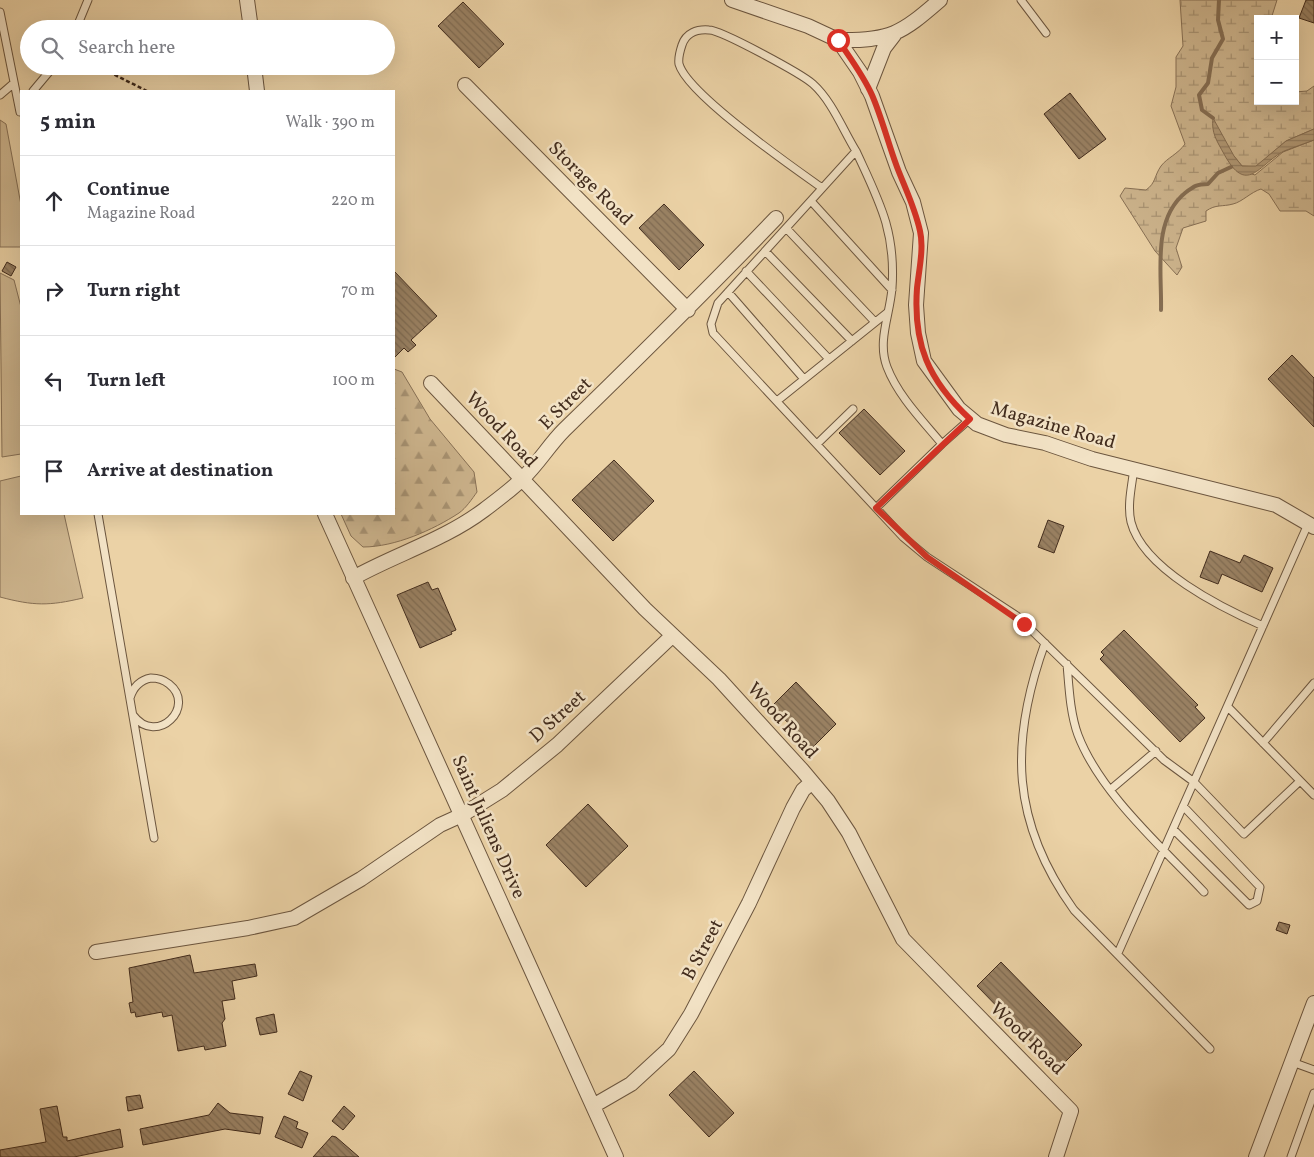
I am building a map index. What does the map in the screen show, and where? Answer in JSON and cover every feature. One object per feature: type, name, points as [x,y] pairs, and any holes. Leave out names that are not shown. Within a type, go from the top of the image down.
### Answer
[{"type":"street","points":[[247,0],[250,20]]},
{"type":"street","points":[[732,0],[808,26],[838,40],[870,41],[894,34],[923,15],[940,0]]},
{"type":"street","points":[[868,89],[884,48],[894,34]]},
{"type":"street","name":"Magazine Road","points":[[838,40],[868,89],[898,172],[913,202],[921,233],[916,305],[918,333],[924,361],[959,409],[976,424],[1006,435],[1045,443],[1092,459],[1276,505],[1311,525]]},
{"type":"street","points":[[255,75],[257,90]]},
{"type":"street","name":"Storage Road","points":[[465,85],[688,310]]},
{"type":"street","name":"E Street","points":[[353,578],[382,562],[409,552],[449,533],[484,510],[522,479],[562,432],[781,223]]},
{"type":"street","name":"Wood Road","points":[[431,383],[672,636],[719,679],[828,801],[849,833],[903,939],[1071,1111],[1056,1157]]},
{"type":"street","name":"Saint Juliens Drive","points":[[325,515],[616,1157]]},
{"type":"street","name":"D Street","points":[[96,952],[248,928],[294,918],[361,879],[440,825],[462,815],[502,790],[556,745],[672,636]]},
{"type":"street","name":"B Street","points":[[593,1106],[631,1084],[669,1049],[691,1014],[749,903],[792,808],[803,790],[812,782]]},
{"type":"street","points":[[1256,1157],[1314,1003]]},
{"type":"lane","points":[[80,20],[88,0]]},
{"type":"lane","points":[[1020,0],[1046,33]]},
{"type":"lane","points":[[0,12],[20,109]]},
{"type":"lane","points":[[822,188],[726,115],[688,79],[679,64],[679,54],[691,33],[711,30],[798,72],[814,84],[825,97],[856,151],[888,224],[892,256],[892,290],[883,344],[887,368],[911,406],[942,444]]},
{"type":"lane","points":[[34,90],[46,75]]},
{"type":"lane","points":[[0,95],[14,83]]},
{"type":"lane","points":[[856,151],[811,201],[781,223],[765,251],[718,303],[712,314],[711,324],[713,332],[876,508],[927,557],[1017,616],[1156,751],[1194,782],[1244,834],[1300,781]]},
{"type":"lane","points":[[811,201],[892,290]]},
{"type":"lane","points":[[781,223],[875,322]]},
{"type":"lane","points":[[765,251],[852,341]]},
{"type":"lane","points":[[746,272],[829,359]]},
{"type":"lane","points":[[728,292],[804,379]]},
{"type":"lane","points":[[777,401],[888,312]]},
{"type":"lane","points":[[817,444],[853,409]]},
{"type":"lane","points":[[876,508],[970,419]]},
{"type":"lane","points":[[1134,468],[1130,500],[1131,520],[1135,532],[1147,549],[1171,573],[1192,590],[1221,607],[1263,626]]},
{"type":"lane","points":[[98,515],[154,838]]},
{"type":"lane","points":[[1118,953],[1263,626],[1311,525]]},
{"type":"lane","points":[[1045,643],[1032,677],[1024,717],[1022,781],[1026,810],[1036,845],[1056,884],[1074,910],[1210,1049]]},
{"type":"lane","points":[[1068,664],[1070,701],[1078,735],[1092,763],[1110,790],[1204,892]]},
{"type":"lane","points":[[130,698],[137,685],[151,678],[167,682],[178,695],[177,712],[166,724],[150,727],[143,724],[133,714]]},
{"type":"lane","points":[[1263,743],[1314,683]]},
{"type":"lane","points":[[1228,707],[1314,795]]},
{"type":"lane","points":[[1110,790],[1156,751]]},
{"type":"lane","points":[[1174,829],[1250,905],[1257,901],[1260,887],[1184,806]]},
{"type":"lane","points":[[1292,1062],[1314,1070]]},
{"type":"lane","points":[[1291,1157],[1314,1094]]},
{"type":"path","points":[[115,75],[145,90]]},
{"type":"green space","points":[[1180,0],[1277,0],[1272,15],[1254,15],[1254,105],[1299,105],[1299,92],[1307,91],[1314,86],[1314,129],[1286,141],[1256,167],[1242,166],[1234,156],[1231,167],[1255,175],[1283,152],[1314,140],[1314,216],[1306,211],[1280,211],[1269,194],[1261,189],[1236,203],[1213,207],[1206,211],[1206,221],[1183,228],[1176,248],[1182,267],[1177,275],[1155,251],[1120,196],[1125,188],[1146,190],[1153,182],[1161,166],[1185,144],[1171,106],[1176,87],[1176,57],[1183,46]]},
{"type":"green space","points":[[0,120],[6,124],[20,200],[20,247],[0,247]]},
{"type":"green space","points":[[0,273],[14,280],[20,303],[20,454],[2,457]]},
{"type":"green space","points":[[395,369],[402,372],[430,419],[474,472],[477,492],[459,513],[426,531],[401,541],[363,547],[351,536],[341,515],[395,515]]},
{"type":"green space","points":[[20,476],[20,515],[64,515],[83,598],[42,604],[0,597],[0,481]]},
{"type":"shaded area","points":[[1213,118],[1234,156],[1242,166],[1256,166],[1286,141],[1314,129],[1314,140],[1284,151],[1253,174],[1246,175],[1239,173],[1232,167],[1224,154],[1214,133]]},
{"type":"building","points":[[1306,0],[1314,0],[1314,23],[1299,18]]},
{"type":"building","points":[[463,2],[504,44],[479,68],[438,26]]},
{"type":"building","points":[[1070,93],[1106,139],[1079,159],[1044,114]]},
{"type":"building","points":[[664,204],[704,245],[679,270],[639,228]]},
{"type":"building","points":[[7,262],[16,267],[11,276],[2,271]]},
{"type":"building","points":[[395,272],[437,316],[411,340],[416,345],[408,352],[404,348],[395,357]]},
{"type":"building","points":[[1292,355],[1314,378],[1314,427],[1268,379]]},
{"type":"building","points":[[864,409],[905,451],[880,475],[839,433]]},
{"type":"building","points":[[614,460],[654,501],[613,541],[572,500]]},
{"type":"building","points":[[1048,520],[1064,526],[1054,553],[1038,547]]},
{"type":"building","points":[[1210,551],[1240,563],[1244,555],[1273,568],[1262,592],[1222,574],[1218,584],[1200,577]]},
{"type":"building","points":[[428,582],[432,590],[438,588],[456,630],[451,632],[452,634],[420,648],[397,595]]},
{"type":"building","points":[[1124,630],[1198,705],[1195,707],[1205,718],[1180,742],[1100,659],[1104,655],[1101,652]]},
{"type":"building","points":[[796,682],[836,724],[812,748],[772,706]]},
{"type":"building","points":[[588,804],[628,846],[586,887],[546,845]]},
{"type":"building","points":[[1279,922],[1290,925],[1287,934],[1276,930]]},
{"type":"building","points":[[190,955],[194,973],[255,964],[257,976],[232,981],[235,999],[222,1001],[225,1019],[222,1023],[226,1046],[205,1050],[204,1046],[178,1051],[172,1015],[163,1017],[162,1012],[136,1017],[135,1012],[131,1013],[129,1003],[133,1002],[129,968]]},
{"type":"building","points":[[1001,962],[1082,1045],[1058,1069],[977,986]]},
{"type":"building","points":[[274,1014],[277,1032],[260,1035],[256,1018]]},
{"type":"building","points":[[300,1071],[312,1076],[303,1101],[288,1094]]},
{"type":"building","points":[[694,1071],[734,1113],[709,1137],[669,1095]]},
{"type":"building","points":[[140,1095],[143,1108],[128,1111],[126,1097]]},
{"type":"building","points":[[218,1103],[230,1113],[263,1117],[260,1134],[225,1129],[143,1145],[140,1129],[209,1115]]},
{"type":"building","points":[[57,1106],[63,1137],[67,1137],[67,1141],[120,1129],[123,1147],[74,1157],[0,1157],[0,1150],[46,1142],[40,1109]]},
{"type":"building","points":[[344,1106],[355,1116],[343,1130],[332,1121]]},
{"type":"building","points":[[284,1116],[298,1122],[296,1128],[308,1133],[302,1148],[275,1137]]},
{"type":"building","points":[[332,1136],[336,1137],[359,1157],[313,1157]]},
{"type":"waterway","points":[[1213,118],[1202,110],[1199,95],[1208,83],[1212,58],[1223,39],[1218,20],[1219,0]]},
{"type":"waterway","points":[[1161,310],[1161,247],[1167,217],[1185,193],[1201,184],[1208,184],[1218,173],[1231,167]]},
{"type":"route","points":[[838,40],[860,72],[872,96],[898,172],[913,202],[921,233],[916,305],[918,333],[924,361],[959,409],[970,419],[876,508],[903,537],[927,557],[1006,608],[1024,624]]}]
